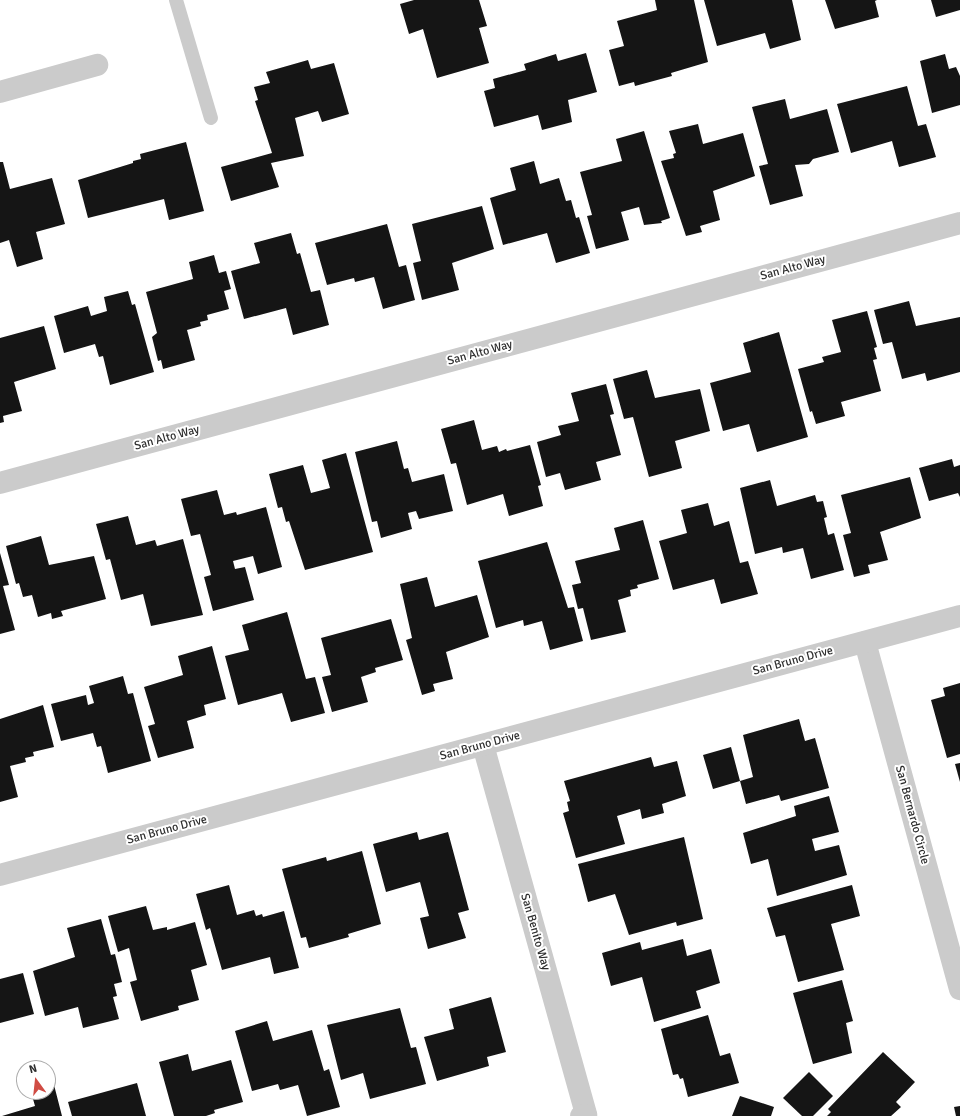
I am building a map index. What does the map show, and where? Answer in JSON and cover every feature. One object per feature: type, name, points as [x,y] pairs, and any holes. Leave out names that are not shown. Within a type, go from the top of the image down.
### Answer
[{"type":"street","points":[[0,92],[97,65]]},
{"type":"street","name":"San Alto Way","points":[[0,483],[960,223]]},
{"type":"street","name":"San Bruno Drive","points":[[0,875],[960,616]]},
{"type":"street","name":"San Bernardo Circle","points":[[864,642],[960,989]]},
{"type":"street","name":"San Benito Way","points":[[483,745],[586,1115],[581,1116]]},
{"type":"lane","points":[[176,0],[211,118]]},
{"type":"building","points":[[414,0],[479,0],[487,26],[479,28],[489,63],[437,78],[423,29],[409,34],[400,4]]},
{"type":"building","points":[[655,0],[694,0],[708,62],[671,73],[672,76],[635,86],[634,82],[619,86],[609,50],[624,46],[617,21],[657,10]]},
{"type":"building","points":[[704,0],[792,0],[801,40],[770,49],[765,33],[717,46]]},
{"type":"building","points":[[825,0],[877,0],[875,1],[879,17],[835,29]]},
{"type":"building","points":[[931,0],[960,0],[960,10],[936,17]]},
{"type":"building","points":[[586,53],[597,92],[568,100],[572,122],[542,130],[538,115],[494,127],[484,91],[495,88],[493,79],[526,70],[524,64],[556,54],[558,61]]},
{"type":"building","points":[[945,54],[949,69],[956,67],[960,76],[960,105],[932,113],[920,61]]},
{"type":"building","points":[[308,60],[311,69],[334,63],[349,114],[322,122],[318,111],[295,118],[304,156],[271,163],[279,187],[231,201],[221,167],[272,153],[255,101],[258,100],[254,87],[270,83],[266,72]]},
{"type":"building","points":[[907,86],[918,126],[926,124],[936,157],[899,167],[892,141],[851,153],[837,104]]},
{"type":"building","points":[[785,99],[790,119],[827,109],[839,152],[813,159],[809,164],[795,165],[803,196],[770,205],[759,166],[768,164],[752,107]]},
{"type":"building","points":[[698,124],[703,144],[743,133],[755,176],[713,191],[720,220],[700,226],[702,232],[686,236],[661,161],[674,158],[673,154],[676,153],[669,131]]},
{"type":"building","points":[[644,131],[670,218],[661,221],[662,223],[644,225],[639,207],[621,212],[629,240],[596,249],[587,216],[592,215],[580,172],[622,161],[616,139]]},
{"type":"building","points":[[186,142],[204,211],[169,220],[164,199],[88,218],[78,180],[133,163],[133,161],[141,159],[140,154]]},
{"type":"building","points":[[534,161],[540,184],[559,178],[566,201],[571,200],[576,218],[579,217],[590,253],[556,263],[547,233],[503,245],[490,198],[516,190],[510,168]]},
{"type":"building","points":[[0,162],[3,162],[10,189],[52,178],[65,224],[36,232],[43,259],[17,267],[9,240],[0,243]]},
{"type":"building","points":[[482,206],[494,249],[452,263],[459,290],[422,300],[413,263],[421,261],[412,224]]},
{"type":"building","points":[[387,224],[399,267],[406,265],[415,300],[383,309],[374,277],[355,282],[354,278],[327,285],[315,243]]},
{"type":"building","points":[[291,233],[297,254],[300,253],[311,292],[320,290],[329,325],[293,335],[286,308],[244,319],[231,271],[260,263],[254,243]]},
{"type":"building","points":[[214,255],[219,273],[226,271],[231,289],[224,291],[229,309],[207,315],[208,320],[200,322],[201,326],[187,330],[195,360],[163,369],[161,360],[158,361],[152,337],[157,333],[146,292],[193,279],[189,262]]},
{"type":"building","points":[[128,291],[132,305],[135,304],[154,372],[110,385],[103,356],[99,357],[95,344],[64,353],[54,316],[88,306],[91,316],[107,311],[104,297]]},
{"type":"building","points":[[909,301],[916,326],[960,317],[960,372],[927,381],[925,373],[902,379],[892,342],[883,344],[874,310]]},
{"type":"building","points":[[867,311],[877,347],[874,348],[877,359],[873,360],[881,391],[841,402],[845,416],[816,424],[812,411],[810,412],[798,369],[824,362],[822,357],[841,352],[832,320]]},
{"type":"building","points":[[44,326],[56,369],[14,382],[22,411],[3,416],[4,422],[0,423],[0,338]]},
{"type":"building","points":[[779,332],[808,437],[757,452],[749,424],[723,431],[710,383],[751,372],[743,343]]},
{"type":"building","points":[[647,370],[655,398],[700,389],[710,431],[675,441],[682,468],[649,477],[633,417],[624,419],[613,379]]},
{"type":"building","points":[[606,384],[614,414],[610,415],[621,455],[596,462],[601,480],[565,490],[560,473],[546,477],[537,442],[561,435],[558,426],[579,421],[571,393]]},
{"type":"building","points":[[474,420],[482,450],[497,446],[499,452],[506,449],[507,451],[530,445],[541,485],[538,486],[543,506],[509,516],[503,494],[467,505],[456,463],[451,464],[441,429]]},
{"type":"building","points":[[397,441],[404,469],[408,468],[412,482],[444,474],[453,511],[419,519],[416,511],[408,513],[412,529],[381,538],[377,521],[372,522],[355,452]]},
{"type":"building","points":[[346,453],[373,552],[305,570],[289,521],[286,522],[282,507],[278,508],[269,474],[303,465],[311,493],[330,488],[322,460]]},
{"type":"building","points":[[952,459],[954,467],[960,465],[960,497],[958,493],[929,501],[919,468]]},
{"type":"building","points":[[910,477],[921,518],[880,532],[888,560],[868,565],[870,573],[854,577],[843,535],[851,533],[841,495]]},
{"type":"building","points":[[770,480],[777,506],[815,495],[817,502],[823,501],[827,517],[824,518],[828,535],[834,533],[844,570],[811,579],[803,548],[783,553],[782,547],[755,554],[740,488]]},
{"type":"building","points":[[217,490],[224,515],[236,512],[237,515],[266,507],[282,567],[258,574],[253,556],[233,561],[235,569],[245,567],[254,600],[213,611],[204,577],[211,575],[200,534],[191,536],[181,499]]},
{"type":"building","points":[[708,503],[714,526],[729,521],[740,563],[748,561],[758,594],[721,604],[714,579],[673,590],[659,541],[687,533],[681,510]]},
{"type":"building","points":[[128,516],[136,545],[155,540],[157,546],[183,539],[203,615],[151,626],[143,594],[121,600],[110,559],[106,560],[96,524]]},
{"type":"building","points":[[643,520],[659,579],[637,585],[638,588],[630,590],[631,596],[618,600],[626,632],[591,640],[583,608],[578,609],[572,585],[581,583],[575,561],[620,550],[614,528]]},
{"type":"building","points":[[41,536],[49,565],[94,556],[106,599],[61,611],[63,616],[52,619],[51,613],[38,617],[32,595],[23,597],[19,583],[16,584],[6,546]]},
{"type":"building","points":[[547,542],[568,608],[574,607],[583,641],[550,650],[542,621],[524,626],[523,620],[496,628],[478,561]]},
{"type":"building","points":[[0,553],[9,585],[3,586],[15,630],[0,634]]},
{"type":"building","points":[[427,577],[435,607],[477,595],[489,637],[446,652],[453,679],[433,684],[435,691],[422,695],[406,640],[412,638],[400,584]]},
{"type":"building","points":[[287,612],[306,679],[315,677],[325,713],[291,722],[282,693],[238,705],[225,656],[249,650],[242,625]]},
{"type":"building","points":[[391,619],[403,660],[375,668],[376,672],[361,677],[368,702],[332,712],[322,677],[331,675],[321,638]]},
{"type":"building","points":[[212,646],[226,699],[204,705],[206,715],[187,721],[194,748],[158,758],[148,726],[155,724],[144,687],[183,675],[178,656]]},
{"type":"building","points":[[123,676],[128,694],[133,693],[151,761],[108,773],[101,746],[97,747],[93,733],[61,741],[51,704],[86,695],[88,705],[94,703],[89,686]]},
{"type":"building","points":[[960,683],[960,754],[947,758],[931,700],[945,696],[943,688]]},
{"type":"building","points":[[43,705],[54,747],[33,752],[34,756],[25,758],[26,762],[10,766],[18,797],[0,802],[0,719]]},
{"type":"building","points":[[799,719],[805,741],[815,738],[829,788],[781,801],[779,795],[746,804],[740,781],[753,777],[743,735]]},
{"type":"building","points":[[731,747],[740,781],[713,789],[703,755]]},
{"type":"building","points":[[651,757],[654,767],[677,761],[686,796],[662,804],[664,813],[642,819],[640,809],[617,816],[625,844],[576,858],[563,813],[569,811],[567,802],[570,801],[564,781]]},
{"type":"building","points":[[960,763],[960,782],[955,764]]},
{"type":"building","points":[[829,796],[839,832],[812,839],[815,851],[839,845],[847,875],[777,896],[768,859],[751,864],[743,833],[796,816],[794,806]]},
{"type":"building","points":[[417,832],[419,840],[448,832],[469,910],[458,913],[466,938],[428,949],[420,918],[429,916],[420,882],[386,892],[373,844]]},
{"type":"building","points":[[684,837],[703,919],[677,926],[676,922],[629,935],[615,894],[588,902],[578,864]]},
{"type":"building","points":[[362,851],[381,924],[348,934],[349,937],[309,948],[306,937],[301,938],[282,869],[326,857],[327,861]]},
{"type":"building","points":[[229,885],[237,915],[254,910],[256,916],[262,914],[263,917],[284,911],[299,968],[274,974],[270,957],[222,970],[210,928],[206,930],[196,894]]},
{"type":"building","points":[[852,885],[860,916],[831,924],[844,970],[798,982],[785,935],[776,937],[767,908]]},
{"type":"building","points":[[146,906],[153,930],[167,927],[167,930],[195,922],[207,965],[191,970],[199,1000],[178,1006],[179,1010],[141,1021],[130,982],[137,980],[129,948],[118,952],[108,916]]},
{"type":"building","points":[[101,919],[111,955],[115,954],[122,982],[114,984],[117,996],[113,997],[119,1019],[83,1028],[78,1007],[45,1016],[33,971],[75,957],[67,928]]},
{"type":"building","points":[[683,939],[687,956],[711,949],[720,983],[696,991],[701,1008],[654,1022],[642,977],[611,986],[602,953],[640,942],[642,950]]},
{"type":"building","points":[[23,973],[34,1014],[0,1023],[0,979]]},
{"type":"building","points":[[842,980],[853,1021],[846,1023],[852,1053],[813,1064],[793,993]]},
{"type":"building","points":[[491,997],[506,1052],[487,1057],[489,1066],[437,1081],[424,1037],[454,1029],[449,1009]]},
{"type":"building","points":[[400,1008],[411,1048],[416,1047],[426,1084],[370,1099],[363,1073],[341,1080],[327,1025]]},
{"type":"building","points":[[708,1015],[720,1056],[730,1053],[739,1083],[688,1097],[683,1078],[680,1079],[678,1074],[673,1075],[661,1029]]},
{"type":"building","points":[[267,1021],[273,1041],[312,1030],[324,1071],[329,1069],[340,1107],[307,1116],[298,1085],[280,1090],[278,1084],[252,1091],[235,1031]]},
{"type":"building","points":[[883,1052],[915,1082],[896,1102],[901,1107],[891,1116],[827,1116],[831,1112],[828,1109]]},
{"type":"building","points":[[188,1054],[192,1071],[231,1060],[243,1102],[214,1110],[215,1113],[206,1116],[174,1116],[159,1062]]},
{"type":"building","points":[[809,1072],[833,1096],[813,1116],[802,1116],[783,1098]]},
{"type":"building","points":[[137,1083],[146,1116],[72,1116],[68,1102]]},
{"type":"building","points":[[56,1093],[62,1116],[2,1116],[35,1106],[33,1100],[56,1100]]},
{"type":"building","points":[[740,1096],[774,1107],[771,1116],[732,1116]]},
{"type":"building","points":[[960,1106],[960,1116],[956,1116],[954,1107]]}]
